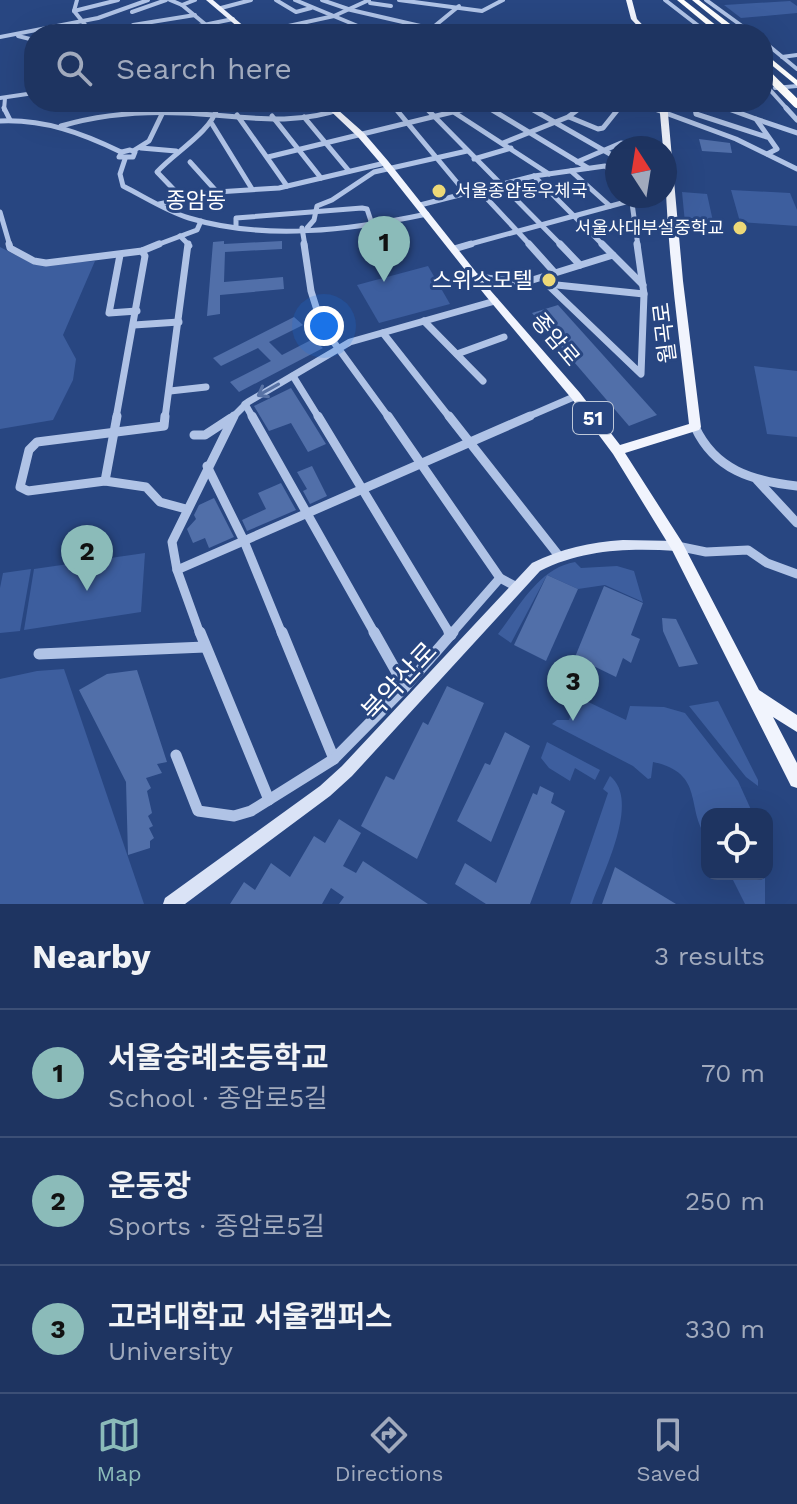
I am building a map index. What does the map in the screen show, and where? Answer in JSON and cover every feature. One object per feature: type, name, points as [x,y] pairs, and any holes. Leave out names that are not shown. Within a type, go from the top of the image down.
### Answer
[{"type":"highway","points":[[677,0],[705,24]]},
{"type":"highway","points":[[677,0],[709,24]]},
{"type":"highway","points":[[693,0],[723,24]]},
{"type":"highway","points":[[773,66],[797,87]]},
{"type":"highway","points":[[773,81],[797,107]]},
{"type":"highway","points":[[773,87],[797,107]]},
{"type":"main road","points":[[209,0],[239,24]]},
{"type":"main road","points":[[627,0],[639,24]]},
{"type":"main road","name":"종암로","points":[[336,112],[388,166],[495,301],[576,396],[617,451],[677,546],[797,780]]},
{"type":"main road","name":"월곡로","points":[[664,112],[666,136]]},
{"type":"main road","name":"월곡로","points":[[672,208],[695,427]]},
{"type":"main road","points":[[617,451],[695,427]]},
{"type":"main road","points":[[756,697],[797,724]]},
{"type":"street","points":[[77,0],[74,11],[83,24]]},
{"type":"street","points":[[74,11],[118,0]]},
{"type":"street","points":[[71,24],[148,0]]},
{"type":"street","points":[[132,12],[168,0],[182,5],[204,24]]},
{"type":"street","points":[[182,5],[195,0]]},
{"type":"street","points":[[221,8],[251,0]]},
{"type":"street","points":[[276,0],[296,12],[311,8]]},
{"type":"street","points":[[295,0],[347,23]]},
{"type":"street","points":[[322,0],[410,24]]},
{"type":"street","points":[[399,0],[482,11],[503,0]]},
{"type":"street","points":[[665,0],[696,24]]},
{"type":"street","points":[[706,0],[739,24]]},
{"type":"street","points":[[299,24],[332,18],[370,1],[391,6]]},
{"type":"street","points":[[437,24],[459,6]]},
{"type":"street","points":[[143,24],[195,15]]},
{"type":"street","points":[[281,17],[289,24]]},
{"type":"street","points":[[210,24],[233,19]]},
{"type":"street","points":[[0,37],[24,35]]},
{"type":"street","points":[[18,36],[24,38]]},
{"type":"street","points":[[773,49],[797,69]]},
{"type":"street","points":[[782,57],[797,55]]},
{"type":"street","points":[[773,88],[797,87]]},
{"type":"street","points":[[773,92],[797,120]]},
{"type":"street","points":[[10,120],[4,110],[3,98],[24,95]]},
{"type":"street","points":[[0,121],[61,126],[123,156],[133,157],[133,151],[149,141],[164,112]]},
{"type":"street","points":[[161,113],[166,112]]},
{"type":"street","points":[[181,197],[157,172],[176,151],[201,136],[218,112]]},
{"type":"street","points":[[252,116],[253,112]]},
{"type":"street","points":[[61,126],[93,118],[161,113],[318,117],[329,112]]},
{"type":"street","points":[[397,112],[465,192]]},
{"type":"street","points":[[430,112],[580,265]]},
{"type":"street","points":[[268,157],[459,112]]},
{"type":"street","points":[[501,112],[529,133],[588,168]]},
{"type":"street","points":[[537,112],[604,150]]},
{"type":"street","points":[[503,143],[575,112]]},
{"type":"street","points":[[569,117],[598,129],[603,128],[615,112]]},
{"type":"street","points":[[675,112],[797,169]]},
{"type":"street","points":[[696,112],[767,137]]},
{"type":"street","points":[[710,112],[710,117]]},
{"type":"street","points":[[737,112],[797,133]]},
{"type":"street","points":[[455,113],[549,174]]},
{"type":"street","points":[[237,115],[287,186]]},
{"type":"street","points":[[272,116],[321,178]]},
{"type":"street","points":[[304,117],[349,171]]},
{"type":"street","points":[[756,119],[777,149],[767,154]]},
{"type":"street","points":[[212,124],[252,189]]},
{"type":"street","points":[[141,148],[176,151]]},
{"type":"street","points":[[474,159],[511,148]]},
{"type":"street","points":[[577,162],[604,150]]},
{"type":"street","points":[[158,205],[181,197],[287,186],[349,171],[435,159],[467,151]]},
{"type":"street","points":[[123,156],[120,174],[123,186],[158,205],[201,221],[341,230],[373,227],[427,214]]},
{"type":"street","points":[[190,162],[217,192]]},
{"type":"street","points":[[388,166],[317,206],[316,213],[305,228],[311,291],[322,326],[500,578],[517,587]]},
{"type":"street","points":[[420,205],[534,176],[605,166]]},
{"type":"street","points":[[571,171],[605,202]]},
{"type":"street","points":[[534,176],[643,289]]},
{"type":"street","points":[[311,181],[317,192]]},
{"type":"street","points":[[478,189],[555,273]]},
{"type":"street","points":[[454,249],[605,207]]},
{"type":"street","points":[[547,284],[641,374],[643,289],[633,208]]},
{"type":"street","points":[[236,225],[236,218],[367,209],[373,227]]},
{"type":"street","points":[[0,212],[10,248],[34,261],[142,251],[197,230],[201,221]]},
{"type":"street","points":[[180,236],[190,246],[163,427],[34,444],[29,450],[20,487],[28,491],[105,481],[146,487],[160,502],[186,509]]},
{"type":"street","points":[[105,481],[137,311],[145,256],[142,251]]},
{"type":"street","points":[[120,255],[109,313],[137,311]]},
{"type":"street","points":[[526,282],[613,255]]},
{"type":"street","points":[[476,277],[643,289]]},
{"type":"street","points":[[194,435],[205,435],[232,418],[245,404],[350,342],[495,301]]},
{"type":"street","points":[[424,321],[483,381]]},
{"type":"street","points":[[134,325],[179,322]]},
{"type":"street","points":[[383,333],[559,556]]},
{"type":"street","points":[[457,354],[504,337]]},
{"type":"street","points":[[293,376],[451,635]]},
{"type":"street","points":[[170,391],[206,387]]},
{"type":"street","points":[[177,570],[576,396]]},
{"type":"street","points":[[245,404],[405,687]]},
{"type":"street","points":[[232,418],[172,542],[177,570],[205,647],[269,800]]},
{"type":"street","points":[[695,427],[705,449],[757,479],[797,523]]},
{"type":"street","points":[[207,466],[244,541],[334,759]]},
{"type":"street","points":[[757,479],[797,486]]},
{"type":"street","name":"북악산로","points":[[171,904],[325,791],[347,771],[536,567],[559,556],[635,543],[677,546]]},
{"type":"street","points":[[677,546],[706,552],[748,550],[767,563],[797,574]]},
{"type":"street","points":[[176,755],[198,811],[242,815],[334,759],[405,687],[500,578]]},
{"type":"street","points":[[39,654],[205,647]]},
{"type":"shaded area","points":[[790,1],[797,6],[797,13],[741,18],[724,5]]},
{"type":"shaded area","points":[[731,190],[790,193],[797,210],[797,226],[740,222]]},
{"type":"shaded area","points":[[682,192],[707,194],[714,226],[685,223]]},
{"type":"shaded area","points":[[0,247],[35,265],[95,261],[63,335],[76,359],[73,380],[53,420],[0,429]]},
{"type":"shaded area","points":[[428,266],[450,304],[379,323],[357,285]]},
{"type":"shaded area","points":[[754,366],[797,371],[797,437],[767,434]]},
{"type":"shaded area","points":[[145,553],[141,612],[24,630],[34,569]]},
{"type":"shaded area","points":[[575,562],[581,568],[617,566],[634,571],[643,602],[605,585],[578,589],[547,575],[511,643],[498,634],[540,580],[551,572],[562,566]]},
{"type":"shaded area","points":[[31,569],[20,631],[0,633],[3,573]]},
{"type":"shaded area","points":[[64,669],[144,904],[0,904],[0,679]]},
{"type":"shaded area","points":[[582,699],[626,720],[630,706],[664,707],[685,713],[738,781],[750,808],[701,808],[701,826],[688,783],[670,767],[653,762],[651,778],[648,779],[633,766],[552,724],[557,720],[569,720],[574,706]]},
{"type":"shaded area","points":[[718,701],[758,780],[758,786],[746,777],[689,706]]},
{"type":"shaded area","points":[[547,742],[600,770],[595,780],[575,768],[570,781],[549,768],[541,758]]},
{"type":"shaded area","points":[[610,776],[619,787],[622,802],[617,837],[592,904],[570,904],[608,793],[603,789]]},
{"type":"shaded area","points":[[733,880],[765,880],[765,904],[745,904]]},
{"type":"building","points":[[699,139],[730,143],[732,153],[702,151]]},
{"type":"building","points":[[224,241],[224,244],[282,241],[282,249],[225,252],[224,282],[283,277],[284,289],[220,295],[220,314],[207,316],[213,242]]},
{"type":"building","points":[[558,305],[657,415],[629,426],[532,313]]},
{"type":"building","points":[[294,317],[303,325],[269,342],[282,355],[313,339],[323,348],[239,392],[230,382],[271,361],[258,348],[221,366],[213,358]]},
{"type":"building","points":[[291,388],[326,444],[308,452],[291,423],[269,431],[254,406]]},
{"type":"building","points":[[312,466],[327,496],[310,504],[303,491],[307,489],[297,472]]},
{"type":"building","points":[[281,483],[296,510],[247,531],[242,520],[266,509],[258,493]]},
{"type":"building","points":[[214,498],[234,537],[209,548],[205,538],[193,543],[187,529],[196,519],[194,515],[199,505]]},
{"type":"building","points":[[547,575],[578,589],[546,661],[514,645]]},
{"type":"building","points":[[604,586],[643,603],[631,635],[640,639],[631,663],[623,658],[616,677],[575,657]]},
{"type":"building","points":[[662,618],[676,619],[698,664],[679,667],[663,631]]},
{"type":"building","points":[[137,670],[167,762],[157,764],[162,773],[146,778],[151,788],[147,791],[152,813],[148,816],[153,826],[149,828],[154,838],[150,841],[150,848],[128,855],[126,782],[79,690],[107,674]]},
{"type":"building","points":[[447,686],[484,703],[417,859],[361,826],[386,776],[394,780],[423,722],[428,725]]},
{"type":"building","points":[[505,732],[530,746],[491,842],[457,821],[485,763],[490,765]]},
{"type":"building","points":[[540,786],[554,793],[551,803],[565,811],[530,904],[486,904],[455,884],[465,863],[496,883],[533,793],[537,795]]},
{"type":"building","points":[[339,819],[361,833],[343,866],[356,873],[363,861],[428,904],[339,904],[344,897],[331,888],[322,904],[230,904],[244,882],[255,890],[271,863],[290,877],[314,836],[325,843]]},
{"type":"building","points":[[615,867],[676,904],[602,904]]},
{"type":"place","name":"서울종암동우체국","points":[[439,191]]},
{"type":"place","name":"서울사대부설중학교","points":[[740,228]]},
{"type":"place","name":"스위스모텔","points":[[549,280]]},
{"type":"place","name":"서울숭례초등학교","points":[[384,282]]},
{"type":"place","name":"운동장","points":[[87,591]]},
{"type":"place","name":"고려대학교 서울캠퍼스","points":[[573,721]]},
{"type":"district","name":"종암동","points":[[196,200]]}]
